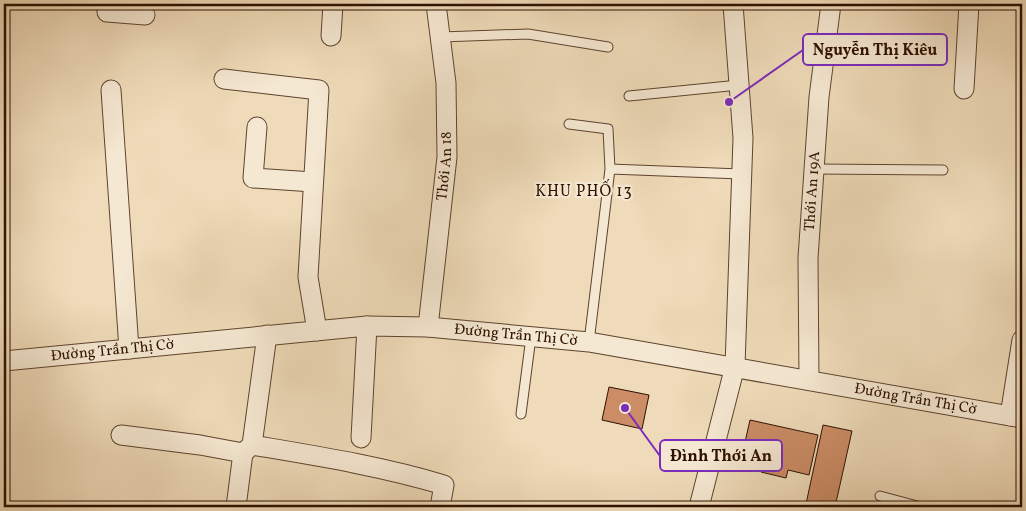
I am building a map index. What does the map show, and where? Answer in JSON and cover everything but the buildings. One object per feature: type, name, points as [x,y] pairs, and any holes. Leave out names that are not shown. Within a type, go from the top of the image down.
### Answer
[{"type":"street","points":[[106,4],[107,12],[145,15]]},
{"type":"street","points":[[331,36],[334,4]]},
{"type":"street","name":"Thới An 18","points":[[428,327],[447,157],[446,83],[436,4]]},
{"type":"street","points":[[700,507],[735,366],[743,138],[733,4]]},
{"type":"street","name":"Thới An 19A","points":[[809,380],[808,258],[819,97],[830,4]]},
{"type":"street","points":[[964,89],[969,4]]},
{"type":"street","points":[[224,79],[319,90],[308,277],[317,331]]},
{"type":"street","points":[[111,90],[128,349]]},
{"type":"street","points":[[256,127],[253,178],[313,182]]},
{"type":"street","points":[[361,438],[367,326]]},
{"type":"street","name":"Đường Trần Thị Cờ","points":[[4,361],[367,326],[428,327],[589,342],[735,366],[1016,417]]},
{"type":"street","points":[[236,507],[267,335]]},
{"type":"street","points":[[1016,417],[1022,340]]},
{"type":"street","points":[[121,435],[200,445],[328,457],[406,473],[444,485],[440,507]]},
{"type":"lane","points":[[441,37],[528,34],[608,48]]},
{"type":"lane","points":[[629,96],[739,85]]},
{"type":"lane","points":[[569,124],[608,129],[610,169],[589,342]]},
{"type":"lane","points":[[610,169],[741,174]]},
{"type":"lane","points":[[814,169],[943,170]]},
{"type":"lane","points":[[521,414],[531,337]]},
{"type":"lane","points":[[880,496],[921,507]]},
{"type":"place","name":"Nguyễn Thị Kiêu","points":[[729,102]]},
{"type":"place","name":"Đình Thới An","points":[[625,408]]},
{"type":"district","name":"KHU PHỐ 13","points":[[584,192]]}]
